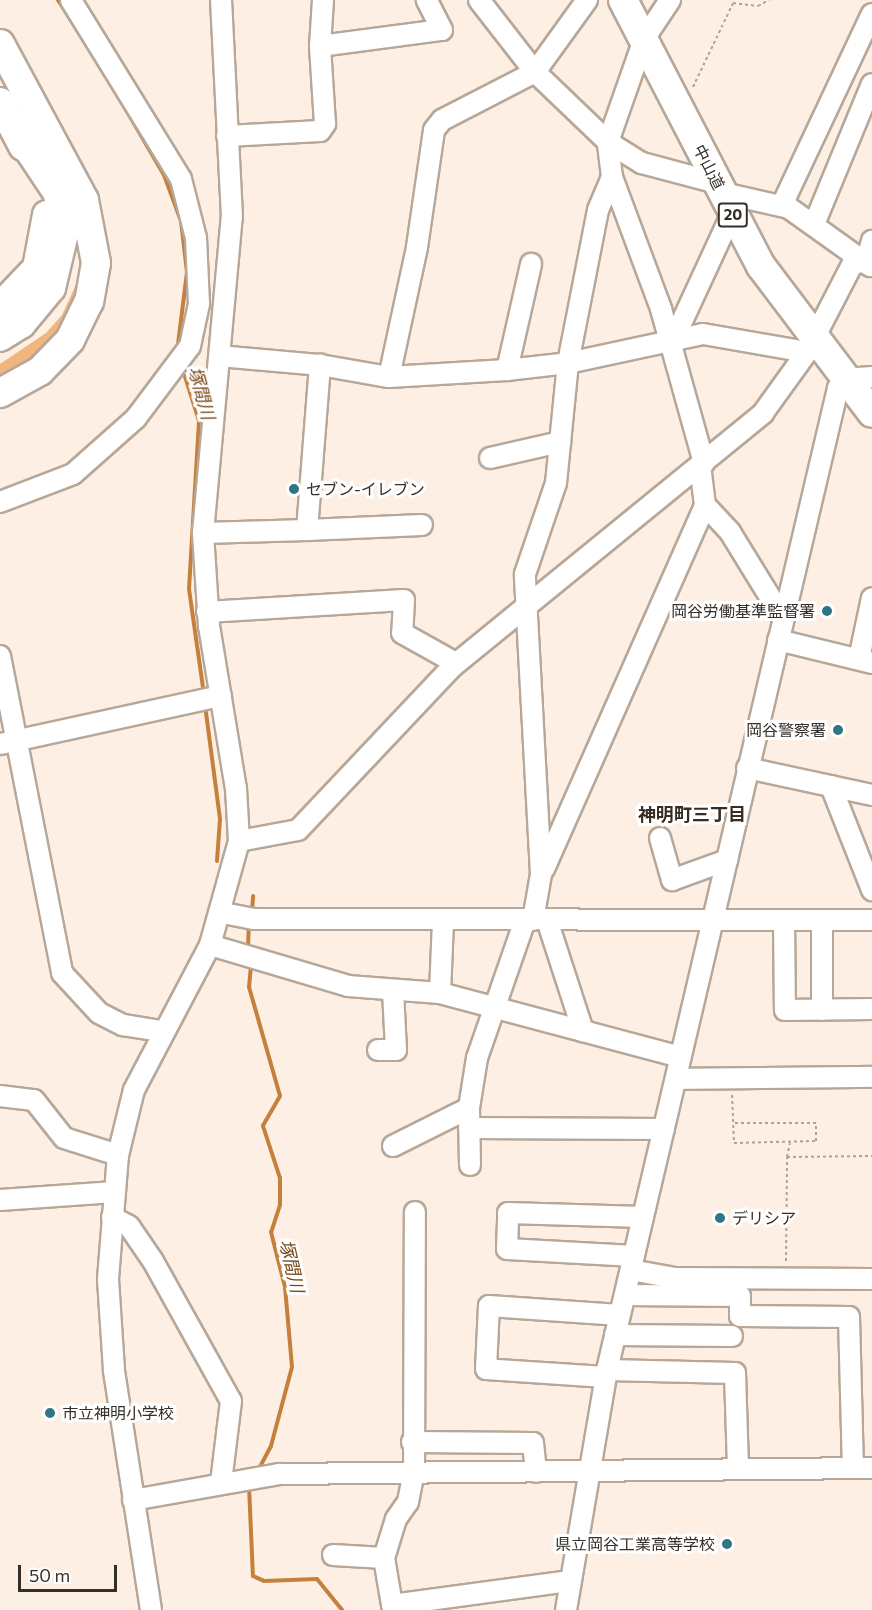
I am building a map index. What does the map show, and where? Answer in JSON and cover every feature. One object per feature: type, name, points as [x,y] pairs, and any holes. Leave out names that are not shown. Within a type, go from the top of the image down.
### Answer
[{"type":"highway","name":"中山道","points":[[623,0],[761,266],[809,344],[858,378],[872,413]]},
{"type":"highway","points":[[0,44],[75,178],[96,243],[89,301],[56,356],[0,393]]},
{"type":"highway","points":[[0,102],[39,179],[47,228],[37,268],[0,307]]},
{"type":"highway","points":[[0,337],[21,324],[51,288],[66,225],[57,192],[15,129]]},
{"type":"highway","points":[[0,354],[39,329],[73,278],[82,238],[75,178]]},
{"type":"street","points":[[0,502],[73,474],[136,418],[180,361],[199,304],[190,206],[181,179],[109,55],[71,0]]},
{"type":"street","points":[[151,1610],[133,1500],[109,1309],[112,1217],[118,1155],[134,1090],[162,1031],[210,945],[223,913],[239,841],[209,698],[203,533],[231,237],[221,0]]},
{"type":"street","points":[[227,136],[320,131],[325,124],[320,46],[323,0]]},
{"type":"street","points":[[320,46],[442,30],[427,0]]},
{"type":"street","points":[[479,0],[535,72],[608,142],[642,163],[724,196],[782,206],[815,222],[869,265]]},
{"type":"street","points":[[389,377],[417,247],[434,130],[452,114],[535,72],[586,0]]},
{"type":"street","points":[[542,874],[705,505],[702,464],[671,343],[612,177],[608,142],[644,39],[670,0]]},
{"type":"street","points":[[782,206],[872,14]]},
{"type":"street","points":[[815,222],[872,84]]},
{"type":"street","points":[[470,1166],[469,1108],[493,1007],[535,920],[542,874],[525,574],[556,483],[568,363],[598,210],[612,177]]},
{"type":"street","points":[[671,343],[724,196]]},
{"type":"street","points":[[869,265],[872,242]]},
{"type":"street","points":[[239,841],[298,830],[393,723],[456,663],[764,412],[809,344],[853,263],[869,265]]},
{"type":"street","points":[[507,370],[531,264]]},
{"type":"street","points":[[220,356],[320,365],[389,377],[507,370],[568,363],[671,343],[703,334],[809,344]]},
{"type":"street","points":[[307,530],[320,365]]},
{"type":"street","points":[[566,1610],[587,1472],[606,1373],[714,920],[747,768],[783,618],[858,378]]},
{"type":"street","points":[[489,458],[560,442]]},
{"type":"street","points":[[705,505],[730,532],[783,618]]},
{"type":"street","points":[[203,533],[422,525]]},
{"type":"street","points":[[778,640],[865,661],[872,598]]},
{"type":"street","points":[[207,612],[404,600],[402,633],[456,663]]},
{"type":"street","points":[[0,656],[9,742],[62,973],[99,1013],[123,1025],[162,1031]]},
{"type":"street","points":[[9,742],[209,698]]},
{"type":"street","points":[[747,768],[872,795]]},
{"type":"street","points":[[831,786],[872,890]]},
{"type":"street","points":[[660,838],[672,880],[727,860]]},
{"type":"street","points":[[223,913],[250,918],[872,920]]},
{"type":"street","points":[[440,993],[442,920]]},
{"type":"street","points":[[535,920],[583,1031]]},
{"type":"street","points":[[784,920],[785,1010],[872,1009]]},
{"type":"street","points":[[822,920],[822,1010]]},
{"type":"street","points":[[210,945],[348,986],[440,993],[681,1057]]},
{"type":"street","points":[[378,1050],[396,1050],[393,991]]},
{"type":"street","points":[[676,1079],[872,1077]]},
{"type":"street","points":[[0,1096],[34,1100],[64,1138],[118,1155]]},
{"type":"street","points":[[393,1146],[469,1108]]},
{"type":"street","points":[[470,1128],[664,1129]]},
{"type":"street","points":[[0,1200],[115,1192]]},
{"type":"street","points":[[415,1212],[412,1442],[414,1472],[408,1502],[396,1519],[384,1558],[392,1607],[570,1581]]},
{"type":"street","points":[[643,1217],[508,1213],[507,1249],[632,1263],[675,1278],[872,1279]]},
{"type":"street","points":[[112,1217],[129,1226],[153,1262],[231,1401],[221,1483]]},
{"type":"street","points":[[133,1500],[279,1474],[862,1468],[849,1317],[740,1316],[740,1296],[625,1294]]},
{"type":"street","points":[[620,1315],[489,1306],[486,1369],[606,1373],[735,1373],[738,1468]]},
{"type":"street","points":[[615,1335],[732,1336]]},
{"type":"street","points":[[412,1442],[533,1443],[536,1472]]},
{"type":"street","points":[[333,1555],[384,1558]]},
{"type":"path","points":[[676,103],[690,93],[733,3],[758,6],[769,0]]},
{"type":"path","points":[[731,1080],[733,1123],[734,1143],[816,1141],[816,1123],[733,1123]]},
{"type":"path","points":[[780,1268],[786,1266],[787,1157],[790,1142]]},
{"type":"path","points":[[787,1157],[872,1156]]},
{"type":"shaded area","points":[[78,280],[85,280],[52,348],[0,384],[0,364],[46,333],[62,315]]},
{"type":"waterway","name":"塚間川","points":[[58,0],[106,75]]},
{"type":"waterway","name":"塚間川","points":[[111,84],[164,175],[181,221],[187,272],[177,352]]},
{"type":"waterway","name":"塚間川","points":[[182,367],[199,421],[189,589],[204,694]]},
{"type":"waterway","name":"塚間川","points":[[205,705],[220,819],[217,861]]},
{"type":"waterway","name":"塚間川","points":[[252,912],[253,896]]},
{"type":"waterway","name":"塚間川","points":[[248,948],[249,925]]},
{"type":"waterway","name":"塚間川","points":[[251,965],[249,987],[280,1096],[263,1126],[280,1178],[280,1205],[271,1232],[285,1287],[292,1367],[271,1446],[258,1470]]},
{"type":"waterway","name":"塚間川","points":[[249,1486],[253,1576],[264,1581],[317,1579],[342,1610]]},
{"type":"place","name":"セブン-イレブン","points":[[294,489]]},
{"type":"place","name":"岡谷労働基準監督署","points":[[827,611]]},
{"type":"place","name":"岡谷警察署","points":[[838,730]]},
{"type":"place","name":"デリシア","points":[[720,1218]]},
{"type":"place","name":"市立神明小学校","points":[[50,1413]]},
{"type":"place","name":"県立岡谷工業高等学校","points":[[727,1544]]},
{"type":"district","name":"神明町三丁目","points":[[692,814]]}]
